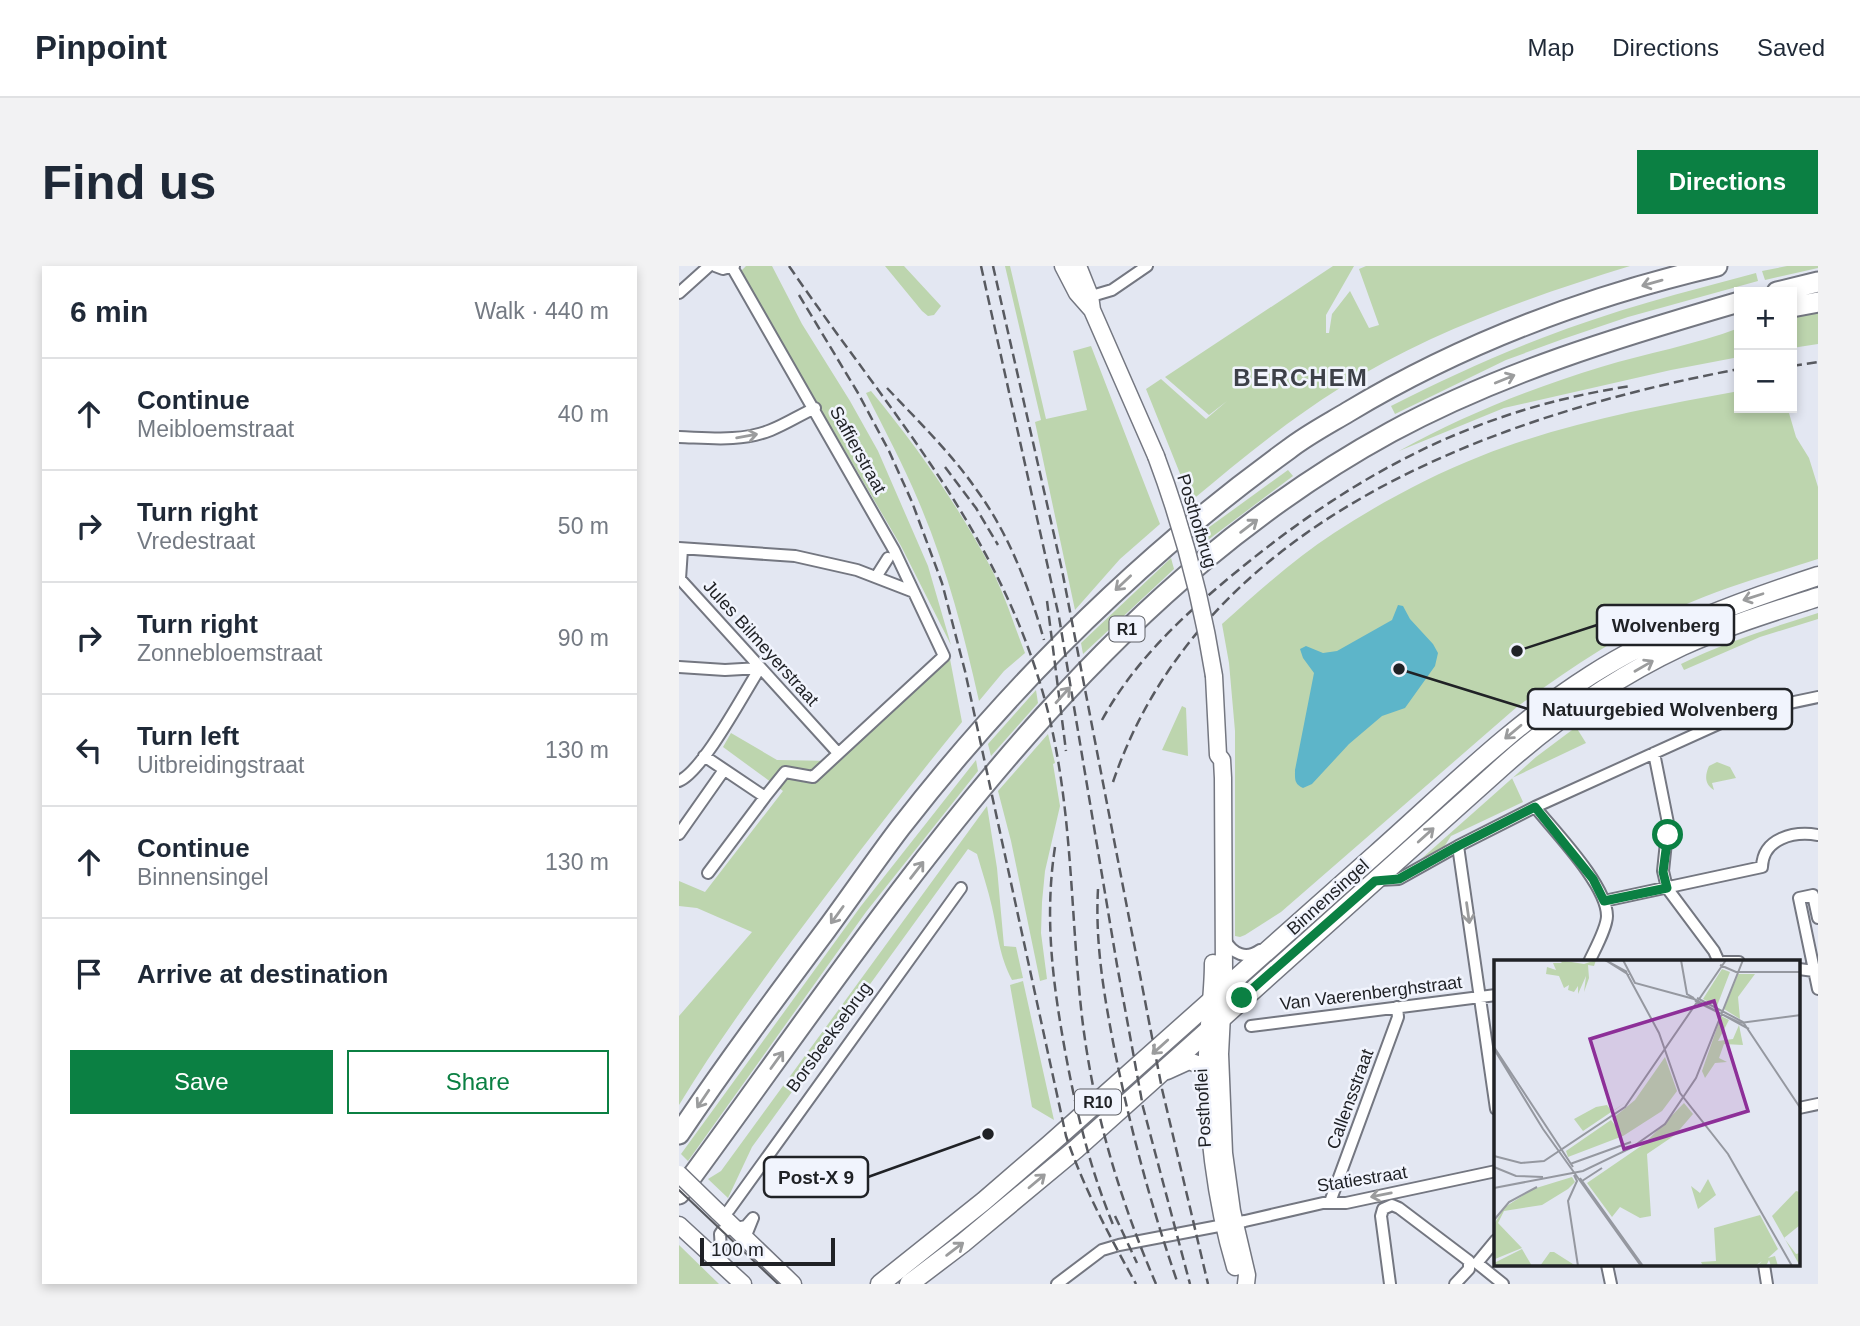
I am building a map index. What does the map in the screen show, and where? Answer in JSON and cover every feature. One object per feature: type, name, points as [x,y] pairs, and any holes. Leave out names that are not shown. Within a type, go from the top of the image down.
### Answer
[{"type":"highway","name":"R1","points":[[679,1134],[870,869],[969,746],[1083,621],[1130,576],[1189,526],[1289,449],[1411,377],[1491,340],[1578,307],[1717,266]]},
{"type":"highway","points":[[1797,287],[1818,282]]},
{"type":"highway","points":[[1797,306],[1818,302]]},
{"type":"highway","name":"R1","points":[[679,1194],[876,924],[966,807],[1069,689],[1178,583],[1296,491],[1396,430],[1512,375],[1613,339],[1734,303]]},
{"type":"highway","points":[[1678,320],[1734,314]]},
{"type":"main road","name":"Binnensingel","points":[[880,1284],[984,1201],[1505,739],[1564,693],[1636,648],[1687,623],[1733,604],[1818,576]]},
{"type":"main road","name":"Binnensingel","points":[[909,1284],[1067,1157],[1519,751],[1593,696],[1652,661],[1744,621],[1818,597]]},
{"type":"street","points":[[679,293],[709,266]]},
{"type":"street","name":"Saffierstraat","points":[[715,266],[723,269],[733,267],[894,550],[944,656],[838,753]]},
{"type":"street","name":"Posthofbrug","points":[[1063,266],[1088,302]]},
{"type":"street","name":"Posthofbrug","points":[[1078,266],[1088,302],[1156,456],[1194,571],[1213,676],[1218,755],[1222,760],[1223,778],[1223,937],[1217,996]]},
{"type":"street","points":[[1088,302],[1112,290],[1147,266]]},
{"type":"street","points":[[679,437],[719,439],[756,435],[815,408]]},
{"type":"street","points":[[681,548],[795,556],[828,562],[914,592]]},
{"type":"street","name":"Jules Bilmeyerstraat","points":[[681,548],[680,579],[838,753]]},
{"type":"street","points":[[876,577],[888,558]]},
{"type":"street","points":[[679,667],[725,670],[760,668]]},
{"type":"street","points":[[679,781],[691,773],[704,756],[760,668]]},
{"type":"street","points":[[1375,881],[1399,879],[1535,807],[1752,711],[1818,697]]},
{"type":"street","points":[[708,873],[785,772],[813,777],[838,753]]},
{"type":"street","points":[[1654,753],[1668,823],[1663,872],[1667,888],[1720,960]]},
{"type":"street","name":"Posthofbrug","points":[[1217,996],[1214,938],[1214,761],[1218,755]]},
{"type":"street","points":[[704,756],[765,797]]},
{"type":"street","points":[[679,834],[725,769]]},
{"type":"street","points":[[1535,807],[1593,879],[1604,901],[1607,919],[1590,960]]},
{"type":"street","points":[[1604,901],[1762,867],[1766,850],[1774,843],[1793,835],[1818,835]]},
{"type":"street","points":[[1458,846],[1494,1095]]},
{"type":"street","name":"Borsbeeksebrug","points":[[722,1265],[720,1234],[732,1222],[961,888]]},
{"type":"street","points":[[1818,918],[1813,895],[1799,898],[1818,989]]},
{"type":"street","points":[[1223,937],[1233,951],[1250,955],[1285,927],[1292,929]]},
{"type":"street","points":[[1801,969],[1814,971]]},
{"type":"street","name":"Van Vaerenberghstraat","points":[[1251,1026],[1494,995]]},
{"type":"street","name":"Posthoflei","points":[[1217,996],[1207,1068],[1212,1154],[1229,1224]]},
{"type":"street","name":"Callensstraat","points":[[1330,1202],[1398,1017],[1397,1007]]},
{"type":"street","name":"Posthoflei","points":[[1215,1023],[1220,1059],[1229,1224]]},
{"type":"street","points":[[1159,1075],[1189,1061],[1207,1068]]},
{"type":"street","name":"Statiestraat","points":[[1057,1284],[1102,1250],[1118,1245],[1330,1202],[1346,1203],[1494,1171]]},
{"type":"street","points":[[679,1174],[732,1222],[793,1284]]},
{"type":"street","points":[[1390,1284],[1381,1216],[1385,1207],[1399,1208],[1503,1284]]},
{"type":"street","points":[[1229,1224],[1247,1275],[1244,1284]]},
{"type":"street","points":[[679,1226],[743,1284]]},
{"type":"street","points":[[1455,1284],[1494,1242]]},
{"type":"street","points":[[1607,1266],[1611,1284]]},
{"type":"street","points":[[1764,1266],[1767,1284]]},
{"type":"green space","points":[[746,266],[772,266],[802,324],[878,451],[928,566],[951,645],[901,546],[740,272]]},
{"type":"green space","points":[[885,266],[904,266],[941,306],[934,315],[928,316],[922,311]]},
{"type":"green space","points":[[1005,266],[1010,266],[1046,419],[1087,410],[1073,351],[1091,346],[1160,524],[1120,559],[1075,610],[1035,422],[1041,420]]},
{"type":"green space","points":[[1333,266],[1354,266],[1326,315],[1326,333],[1329,333],[1332,314],[1350,291],[1369,328],[1379,325],[1359,269],[1366,266],[1630,266],[1481,318],[1374,368],[1301,414],[1191,501],[1146,389],[1161,379],[1206,419],[1227,401],[1209,415],[1165,377]]},
{"type":"green space","points":[[1787,266],[1818,268],[1765,280],[1762,271]]},
{"type":"green space","points":[[1756,273],[1758,281],[1628,317],[1563,339],[1506,360],[1395,414],[1391,406],[1523,346],[1648,302]]},
{"type":"green space","points":[[1818,313],[1818,344],[1797,347],[1797,315]]},
{"type":"green space","points":[[1734,330],[1734,358],[1504,408],[1399,451],[1472,415],[1549,384]]},
{"type":"green space","points":[[871,391],[920,454],[965,521],[996,578],[1025,653],[1004,671],[979,701],[946,574],[912,487],[866,393]]},
{"type":"green space","points":[[1734,392],[1734,413],[1789,413],[1796,437],[1809,458],[1818,487],[1818,559],[1731,587],[1680,607],[1637,628],[1576,665],[1518,706],[1281,912],[1245,935],[1235,936],[1235,731],[1229,663],[1222,624],[1276,576],[1319,543],[1424,481],[1512,444],[1641,410]]},
{"type":"green space","points":[[1288,470],[1293,476],[1204,543],[1201,533]]},
{"type":"green space","points":[[1171,558],[1174,569],[1083,654],[1081,643]]},
{"type":"green space","points":[[1818,583],[1818,590],[1649,655],[1257,975],[1385,859],[1395,845],[1510,742],[1569,698],[1674,637]]},
{"type":"green space","points":[[1818,613],[1818,619],[1760,637],[1684,670],[1681,664],[1731,642]]},
{"type":"green space","points":[[950,659],[962,722],[791,942],[747,1002],[679,1105],[679,1016],[752,932],[697,908],[679,906],[679,881],[705,892],[783,791],[723,747],[731,733],[777,760],[834,761]]},
{"type":"green space","points":[[1036,690],[1038,703],[991,756],[988,744]]},
{"type":"green space","points":[[1182,706],[1186,708],[1188,756],[1162,750]]},
{"type":"green space","points":[[1576,727],[1586,743],[1513,778],[1536,757]]},
{"type":"green space","points":[[1048,734],[1055,763],[1053,764],[1060,806],[1045,871],[1041,933],[1047,979],[1040,981],[998,791]]},
{"type":"green space","points":[[976,760],[978,771],[866,912],[688,1161],[681,1154],[861,906]]},
{"type":"green space","points":[[1717,762],[1730,767],[1736,778],[1712,783],[1714,790],[1708,785],[1706,776],[1709,766]]},
{"type":"green space","points":[[1512,778],[1523,802],[1451,836],[1444,847],[1420,860]]},
{"type":"green space","points":[[987,806],[997,868],[1004,946],[1016,947],[1023,978],[1012,980],[1008,971],[977,854],[968,849],[752,1147],[728,1198],[708,1179],[721,1171]]},
{"type":"green space","points":[[1023,981],[1054,1120],[1032,1107],[1010,985]]},
{"type":"green space","points":[[679,1245],[719,1284],[679,1284]]},
{"type":"water","points":[[1398,605],[1403,606],[1410,619],[1433,644],[1438,653],[1435,666],[1405,708],[1382,716],[1349,744],[1312,784],[1303,788],[1295,779],[1295,770],[1314,673],[1300,649],[1306,646],[1323,653],[1337,651],[1392,620]]},
{"type":"tram line","points":[[679,1190],[778,1284]]},
{"type":"railway","points":[[789,266],[937,474],[1000,582],[1026,641],[1046,704],[1061,782],[1082,1017],[1093,1086],[1119,1186],[1156,1284]]},
{"type":"railway","points":[[981,266],[1059,617],[1143,1107],[1190,1284]]},
{"type":"railway","points":[[993,266],[1062,570],[1162,1089],[1208,1284]]},
{"type":"railway","points":[[799,295],[858,393],[889,451],[912,502],[942,583],[965,671],[1066,1136],[1089,1193],[1136,1284]]},
{"type":"railway","points":[[1797,365],[1818,362]]},
{"type":"railway","points":[[1113,782],[1155,691],[1213,614],[1285,549],[1366,495],[1455,452],[1549,417],[1645,390],[1734,370]]},
{"type":"railway","points":[[1102,720],[1130,676],[1182,619],[1241,568],[1331,502],[1423,449],[1472,428],[1522,410],[1575,396],[1631,386]]},
{"type":"railway","points":[[887,388],[934,437],[988,506],[1017,562],[1044,640]]},
{"type":"railway","points":[[945,467],[976,508],[998,545]]},
{"type":"railway","points":[[1047,601],[1066,751]]},
{"type":"railway","points":[[1055,847],[1050,926],[1057,1004],[1080,1122],[1098,1185],[1114,1227]]},
{"type":"railway","points":[[1098,889],[1099,949],[1114,1047],[1142,1167],[1178,1284]]},
{"type":"railway","points":[[1115,1216],[1137,1263]]},
{"type":"place","name":"Wolvenberg","points":[[1517,651]]},
{"type":"place","name":"Natuurgebied Wolvenberg","points":[[1399,669]]},
{"type":"place","name":"Post-X 9","points":[[988,1134]]},
{"type":"district","name":"BERCHEM","points":[[1301,378]]},
{"type":"route","points":[[1242,998],[1375,881],[1399,879],[1535,807],[1593,879],[1604,901],[1667,888],[1663,872],[1668,835]]}]
